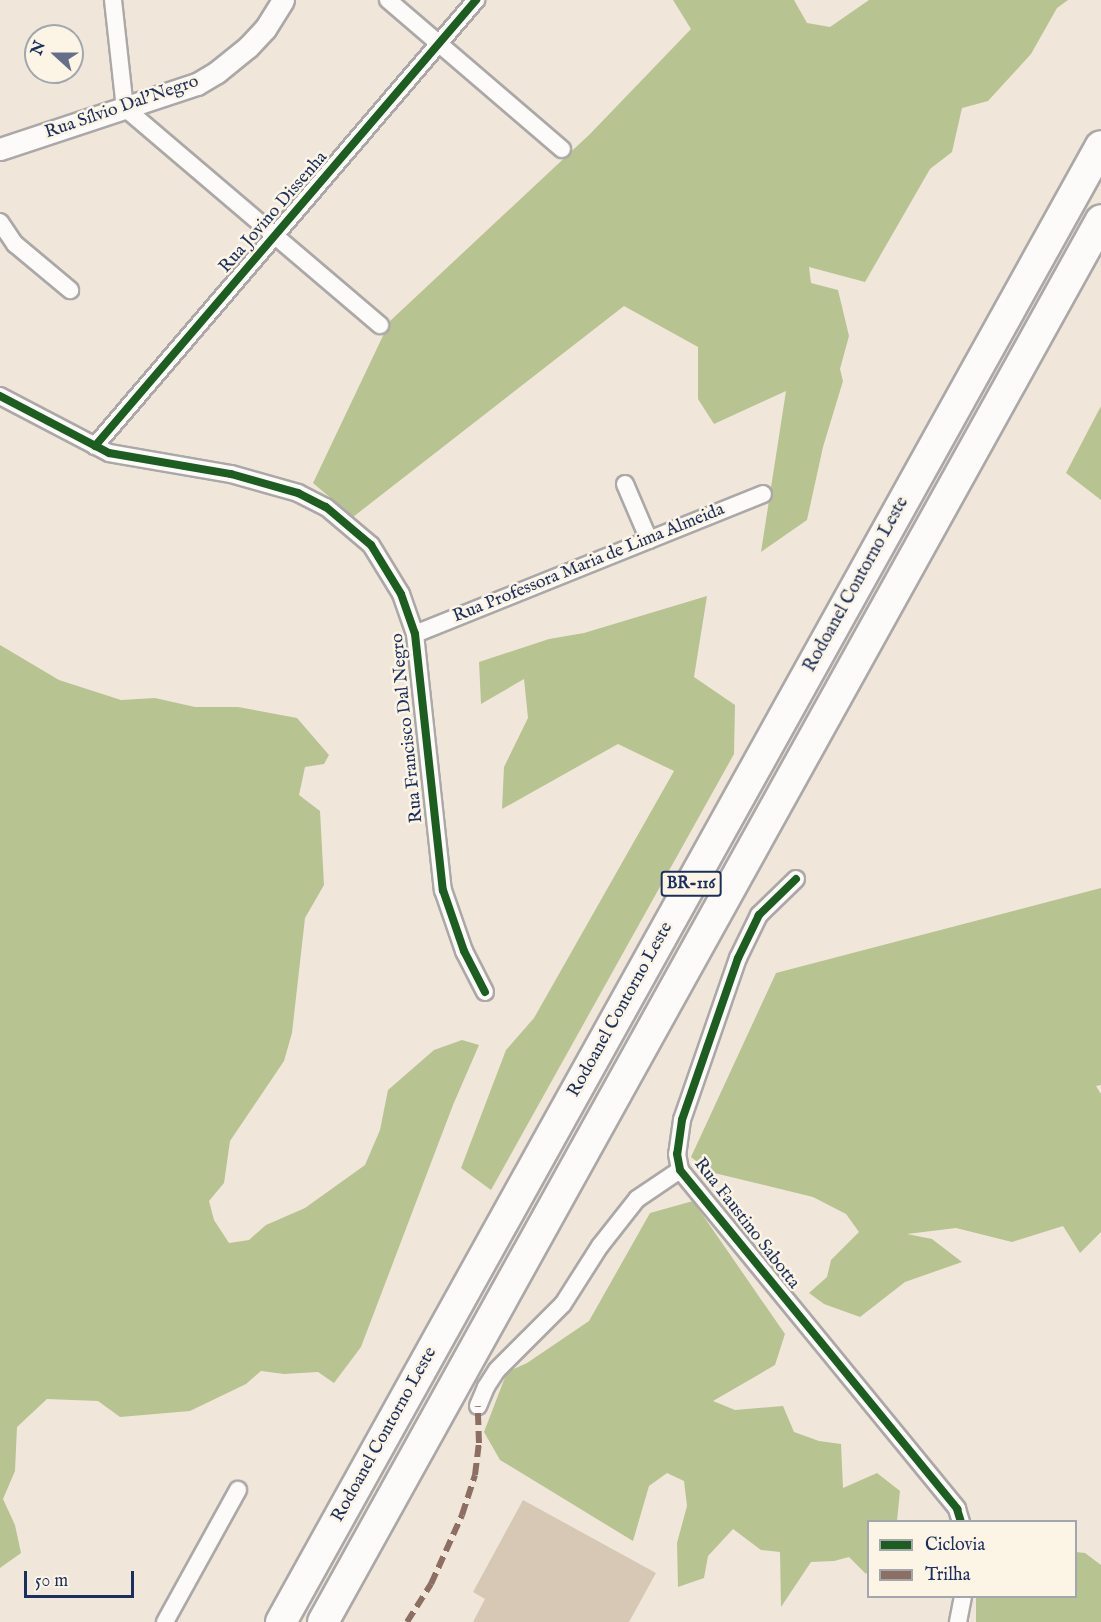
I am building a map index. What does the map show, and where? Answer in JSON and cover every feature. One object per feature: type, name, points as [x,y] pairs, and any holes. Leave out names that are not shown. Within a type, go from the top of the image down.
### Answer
[{"type":"highway","name":"Rodoanel Contorno Leste","points":[[281,1622],[1101,146]]},
{"type":"highway","name":"Rodoanel Contorno Leste","points":[[323,1622],[1101,220]]},
{"type":"street","points":[[113,0],[125,108],[380,325]]},
{"type":"street","name":"Rua Sílvio Dal'Negro","points":[[0,149],[178,92],[217,72],[248,47],[265,29],[283,0]]},
{"type":"street","points":[[388,0],[562,149]]},
{"type":"street","name":"Rua Jovino Dissenha","points":[[94,446],[476,0]]},
{"type":"street","points":[[0,222],[15,244],[70,290]]},
{"type":"street","name":"Rua Francisco Dal Negro","points":[[0,396],[94,446],[127,457],[267,482],[298,493],[326,507],[372,545],[401,594],[415,634],[443,890],[464,951],[485,992]]},
{"type":"street","points":[[625,484],[649,540]]},
{"type":"street","name":"Rua Professora Maria de Lima Almeida","points":[[415,634],[763,494]]},
{"type":"street","name":"Rua Faustino Sabotta","points":[[796,879],[759,915],[738,958],[682,1120],[677,1154],[680,1170],[957,1509],[961,1520]]},
{"type":"street","points":[[478,1406],[497,1370],[563,1304],[600,1246],[631,1206],[660,1181],[680,1170]]},
{"type":"street","points":[[165,1622],[238,1490]]},
{"type":"street","points":[[958,1622],[963,1598]]},
{"type":"green space","points":[[673,0],[794,0],[807,23],[830,27],[869,0],[1068,0],[1057,8],[1031,54],[988,101],[962,108],[952,152],[930,169],[865,282],[809,267],[811,283],[838,290],[849,336],[840,369],[843,381],[823,447],[807,520],[761,552],[786,391],[714,424],[698,399],[698,347],[624,306],[353,517],[313,483],[390,321],[590,134],[691,29]]},
{"type":"green space","points":[[1101,406],[1101,500],[1066,473]]},
{"type":"green space","points":[[707,596],[694,677],[735,705],[734,754],[491,1190],[461,1168],[506,1050],[534,1018],[674,771],[618,744],[502,809],[504,767],[528,718],[524,679],[481,704],[479,662],[549,639],[584,633]]},
{"type":"green space","points":[[0,645],[59,680],[121,700],[155,698],[195,707],[238,707],[297,718],[329,755],[324,764],[305,767],[299,795],[320,811],[324,885],[305,918],[292,1033],[284,1061],[230,1141],[224,1183],[209,1201],[214,1220],[229,1243],[249,1240],[266,1225],[305,1208],[365,1165],[380,1130],[388,1090],[434,1050],[462,1040],[479,1045],[453,1105],[361,1347],[334,1383],[318,1372],[284,1374],[261,1371],[246,1384],[190,1411],[120,1417],[98,1401],[47,1399],[17,1427],[15,1471],[3,1499],[15,1525],[21,1553],[0,1568]]},
{"type":"green space","points":[[1101,888],[1101,1085],[1096,1086],[1101,1094],[1101,1232],[1080,1253],[1063,1226],[1012,1242],[956,1228],[907,1234],[932,1239],[962,1262],[905,1282],[860,1317],[824,1304],[809,1293],[827,1277],[831,1260],[859,1232],[846,1214],[813,1197],[710,1172],[691,1157],[776,973]]},
{"type":"green space","points":[[693,1201],[785,1334],[775,1365],[713,1401],[735,1410],[783,1406],[794,1432],[819,1441],[841,1444],[843,1488],[877,1473],[900,1491],[897,1520],[867,1520],[866,1574],[849,1557],[834,1561],[811,1562],[781,1607],[780,1552],[761,1550],[733,1529],[708,1556],[704,1578],[678,1587],[677,1543],[687,1506],[684,1481],[667,1473],[649,1486],[633,1541],[500,1460],[484,1432],[507,1372],[527,1363],[589,1321],[650,1213]]},
{"type":"green space","points":[[1077,1552],[1085,1553],[1101,1565],[1101,1622],[976,1622],[976,1598],[1077,1598]]},
{"type":"building","points":[[523,1500],[656,1573],[629,1622],[473,1622],[485,1599],[473,1592]]},
{"type":"marked path","points":[[407,1622],[431,1584],[462,1515],[475,1475],[479,1443],[478,1406]]},
{"type":"cycle path","points":[[95,446],[476,0]]},
{"type":"cycle path","points":[[0,396],[109,453],[231,474],[298,493],[326,507],[371,545],[401,594],[415,634],[443,890],[464,951],[485,992]]},
{"type":"cycle path","points":[[796,879],[759,915],[738,958],[682,1120],[677,1154],[680,1170],[957,1509],[960,1520]]}]
